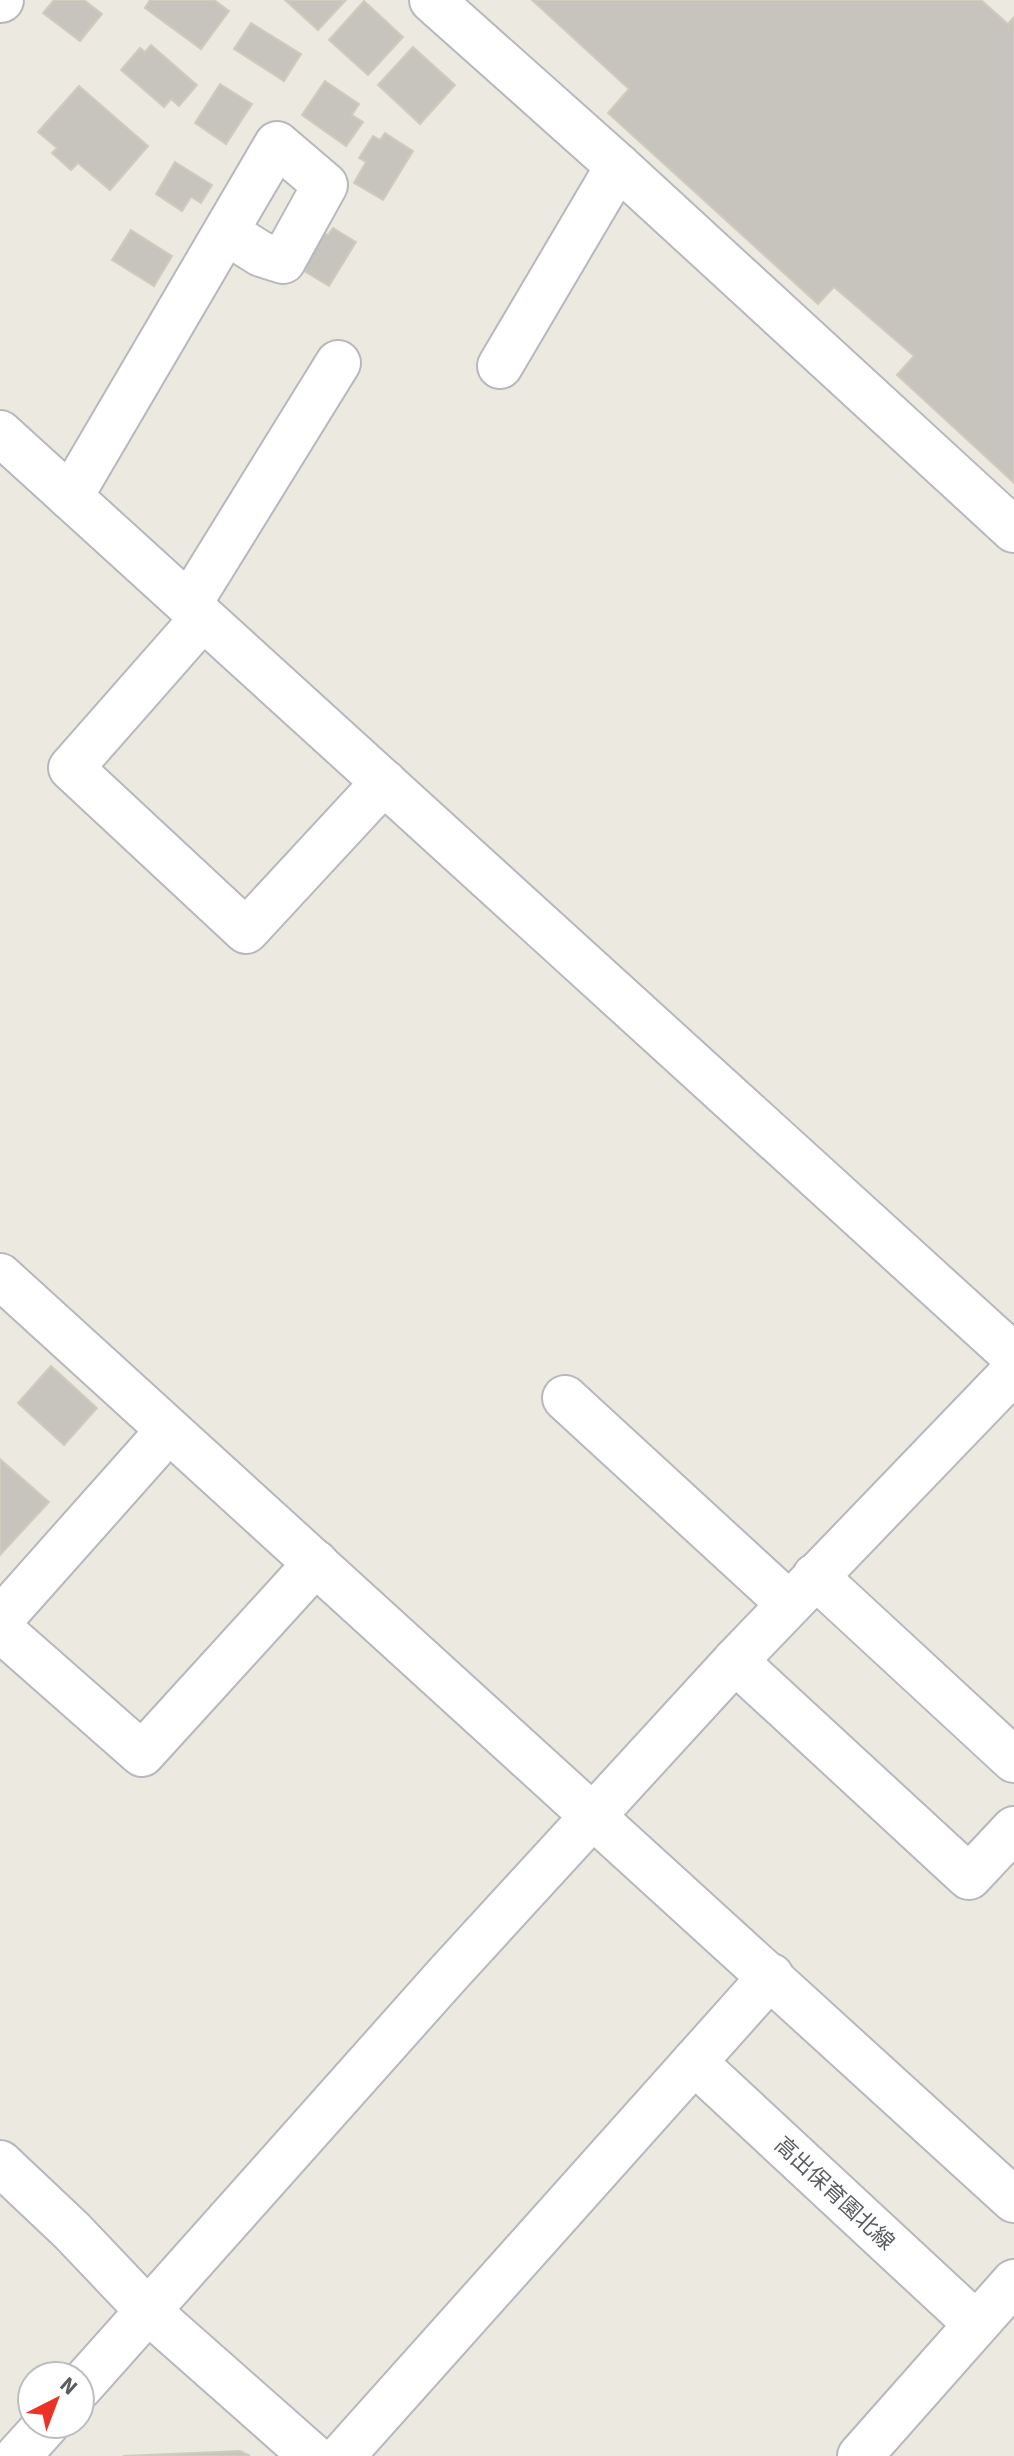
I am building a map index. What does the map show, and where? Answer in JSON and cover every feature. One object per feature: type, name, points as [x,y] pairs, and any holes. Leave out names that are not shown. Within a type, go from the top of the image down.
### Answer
[{"type":"street","points":[[432,0],[618,166],[1014,530]]},
{"type":"street","points":[[500,366],[618,166]]},
{"type":"street","points":[[70,497],[226,232]]},
{"type":"street","points":[[338,363],[196,611],[71,768],[246,931],[384,782]]},
{"type":"street","points":[[0,433],[1014,1356]]},
{"type":"street","points":[[0,1276],[1014,2200]]},
{"type":"street","points":[[96,2369],[390,2038],[735,1661],[1014,1371]]},
{"type":"street","points":[[565,1398],[1014,1760]]},
{"type":"street","points":[[0,1620],[168,1431]]},
{"type":"street","points":[[0,1629],[142,1754],[316,1563]]},
{"type":"street","points":[[735,1661],[969,1877],[1014,1829]]},
{"type":"street","points":[[342,2456],[771,1976]]},
{"type":"street","name":"高出保育園北線","points":[[694,2062],[976,2324]]},
{"type":"street","points":[[0,2163],[72,2231],[148,2311],[312,2456]]},
{"type":"street","points":[[860,2456],[1014,2282]]},
{"type":"street","points":[[18,2456],[32,2440]]},
{"type":"building","points":[[54,0],[84,0],[102,14],[80,41],[43,13]]},
{"type":"building","points":[[150,0],[214,0],[229,11],[201,49],[145,8]]},
{"type":"building","points":[[285,0],[346,0],[318,30]]},
{"type":"building","points":[[532,0],[981,0],[1008,24],[1014,17],[1014,483],[897,375],[914,356],[834,287],[818,304],[608,113],[629,89]]},
{"type":"building","points":[[364,1],[403,37],[368,75],[329,40]]},
{"type":"building","points":[[251,23],[301,54],[284,81],[234,49]]},
{"type":"building","points":[[151,45],[197,85],[179,106],[171,99],[164,107],[121,70],[140,48],[145,52]]},
{"type":"building","points":[[413,47],[455,85],[420,124],[378,85]]},
{"type":"building","points":[[325,81],[359,104],[352,115],[363,122],[346,146],[302,115]]},
{"type":"building","points":[[220,84],[252,104],[226,144],[195,123]]},
{"type":"building","points":[[79,86],[148,146],[110,190],[78,163],[71,170],[52,153],[57,148],[38,132]]},
{"type":"building","points":[[385,133],[413,151],[383,200],[354,183],[366,162],[359,158],[373,136],[380,140]]},
{"type":"building","points":[[175,162],[212,185],[201,203],[191,197],[182,211],[156,194]]},
{"type":"building","points":[[333,228],[356,242],[329,286],[299,268],[322,232],[328,235]]},
{"type":"building","points":[[131,230],[172,256],[154,286],[112,260]]},
{"type":"building","points":[[51,1366],[97,1408],[64,1445],[18,1403]]},
{"type":"building","points":[[0,1459],[49,1502],[0,1555]]},
{"type":"building","points":[[240,2451],[250,2456],[123,2456]]}]
